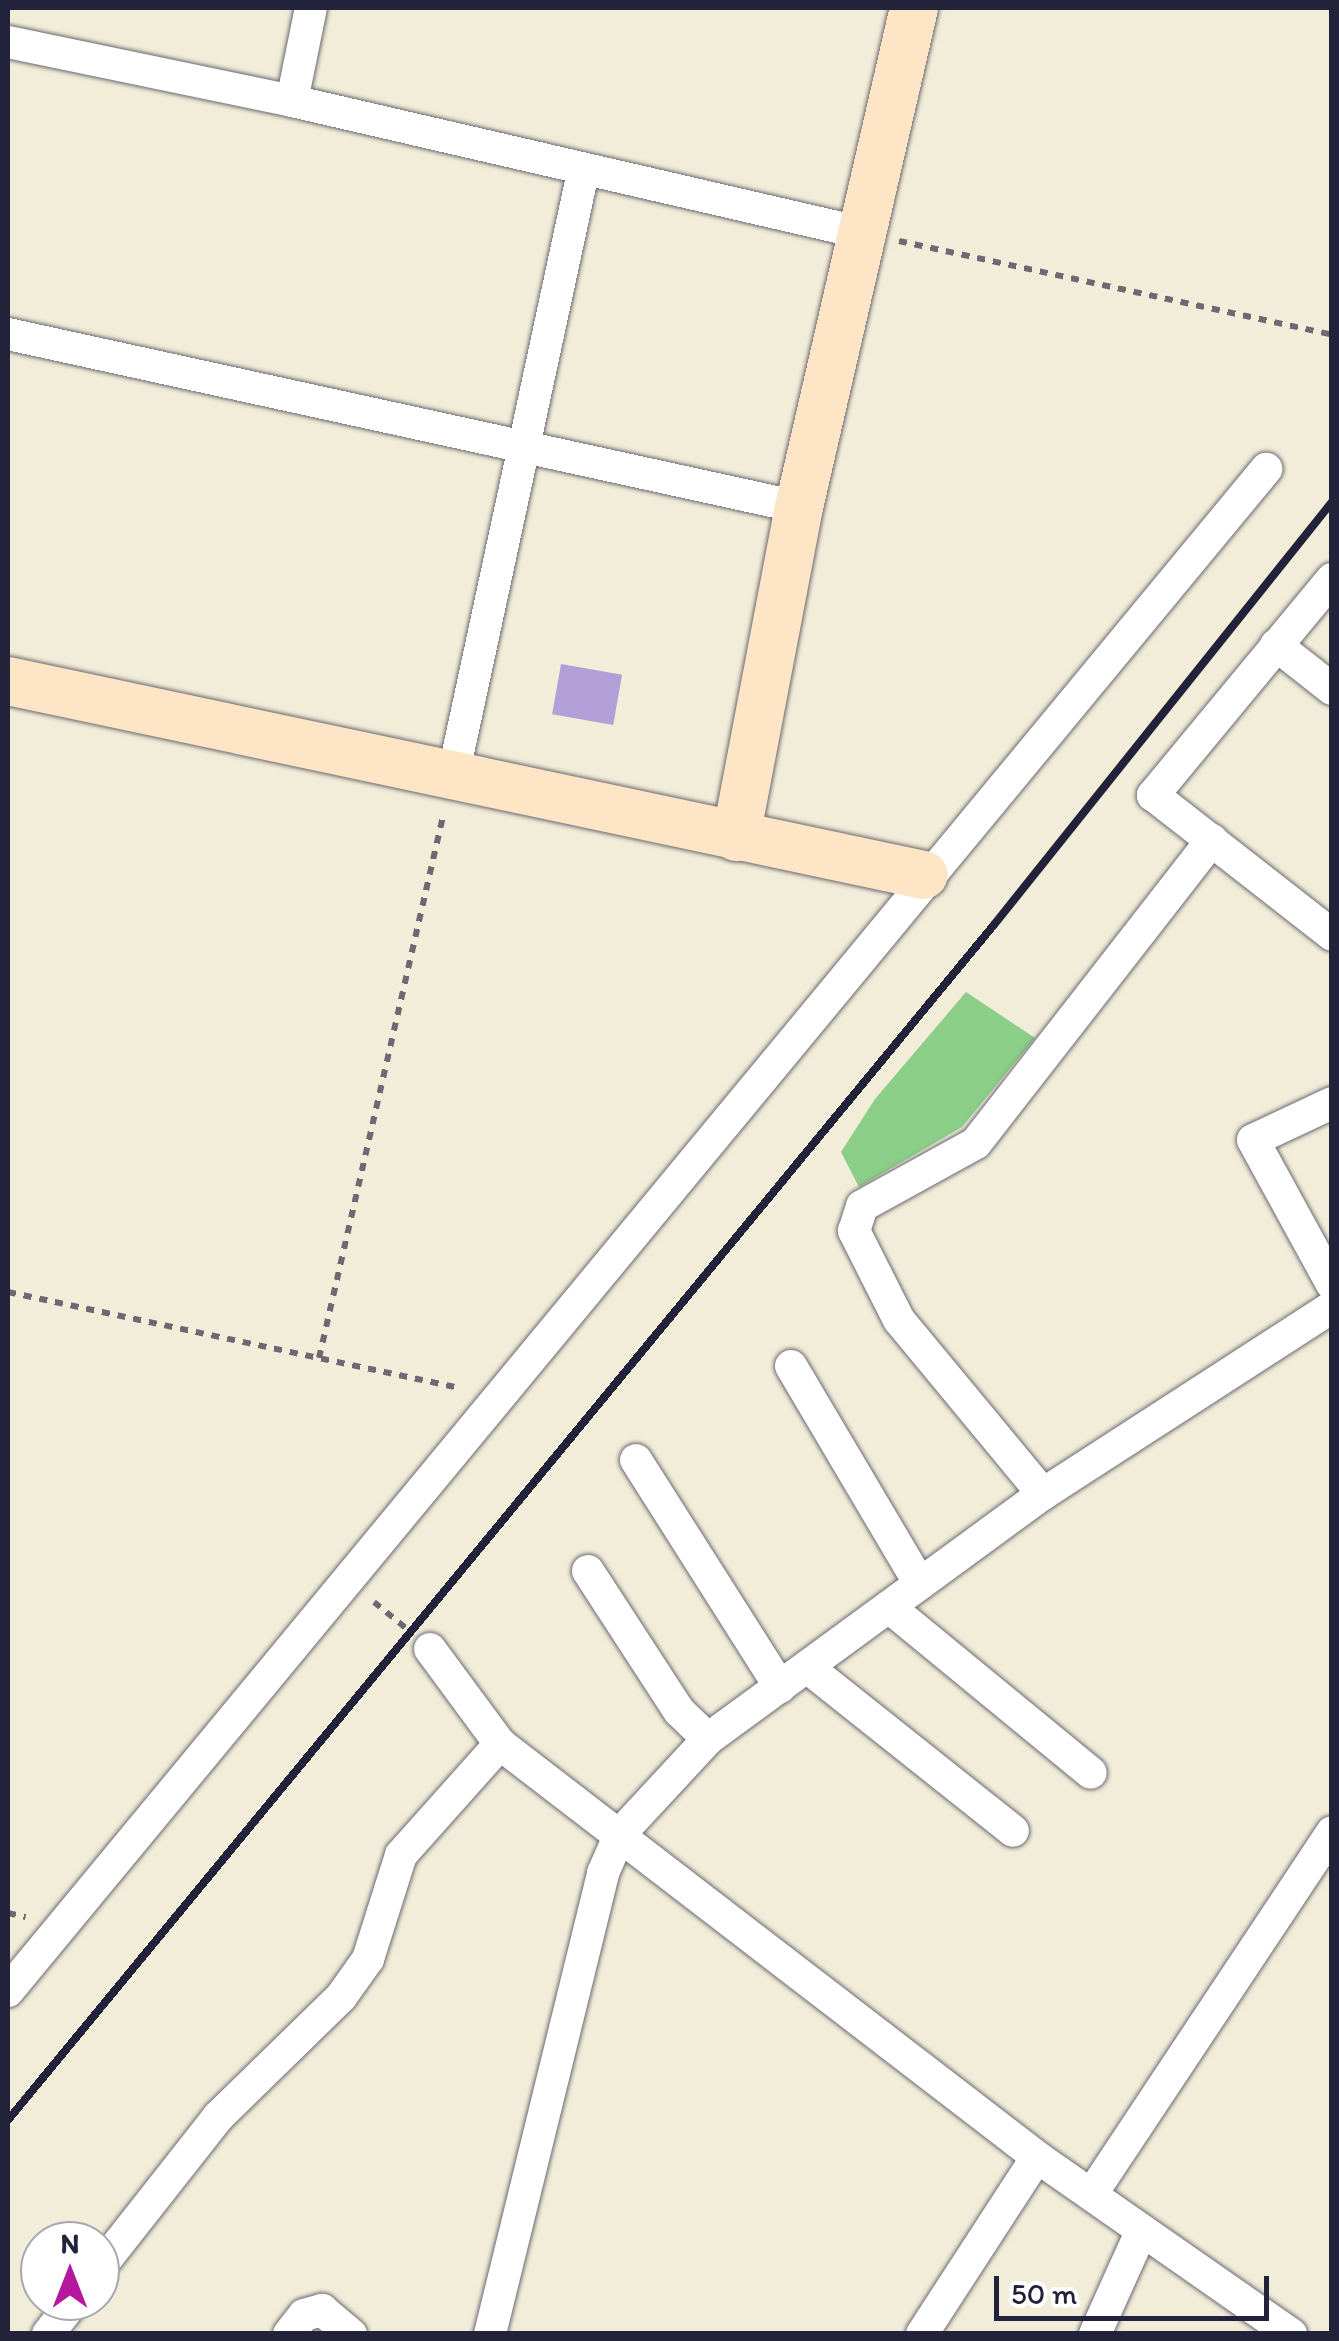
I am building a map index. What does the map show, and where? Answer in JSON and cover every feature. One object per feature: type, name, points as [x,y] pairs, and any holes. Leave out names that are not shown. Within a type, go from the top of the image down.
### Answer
[{"type":"street","points":[[292,101],[311,8]]},
{"type":"street","points":[[736,837],[799,507],[914,8]]},
{"type":"street","points":[[8,42],[292,101],[583,172],[864,233]]},
{"type":"street","points":[[452,776],[583,172]]},
{"type":"street","points":[[8,334],[524,450],[799,507]]},
{"type":"street","points":[[8,1991],[350,1582],[495,1395],[924,875],[1266,468]]},
{"type":"street","points":[[1332,579],[1153,794],[1332,934]]},
{"type":"street","points":[[1276,645],[1332,689]]},
{"type":"street","points":[[8,681],[924,875]]},
{"type":"street","points":[[1043,1494],[899,1320],[854,1231],[862,1206],[976,1143],[1212,840]]},
{"type":"street","points":[[1332,1103],[1253,1140],[1332,1284]]},
{"type":"street","points":[[490,2334],[603,1873],[620,1834],[708,1739],[1043,1494],[1332,1306]]},
{"type":"street","points":[[791,1366],[920,1584]]},
{"type":"street","points":[[636,1460],[780,1687]]},
{"type":"street","points":[[588,1571],[679,1710],[708,1739]]},
{"type":"street","points":[[889,1607],[1091,1774]]},
{"type":"street","points":[[430,1650],[500,1744],[1037,2158],[1093,2192],[1141,2232],[1290,2334]]},
{"type":"street","points":[[807,1666],[1013,1832]]},
{"type":"street","points":[[120,2241],[218,2116],[340,1997],[368,1959],[401,1855],[500,1744]]},
{"type":"street","points":[[1093,2192],[1332,1832]]},
{"type":"street","points":[[922,2334],[1037,2158]]},
{"type":"street","points":[[1095,2334],[1141,2232]]},
{"type":"street","points":[[289,2334],[304,2315],[322,2310],[351,2334]]},
{"type":"path","points":[[864,233],[1332,336]]},
{"type":"path","points":[[320,1358],[452,776]]},
{"type":"path","points":[[8,1292],[495,1395]]},
{"type":"path","points":[[350,1582],[430,1650]]},
{"type":"green space","points":[[966,992],[1035,1038],[962,1127],[859,1187],[841,1152],[875,1099]]},
{"type":"building","points":[[561,664],[622,675],[613,725],[552,714]]},
{"type":"railway","points":[[8,2120],[993,926],[1332,502]]}]
